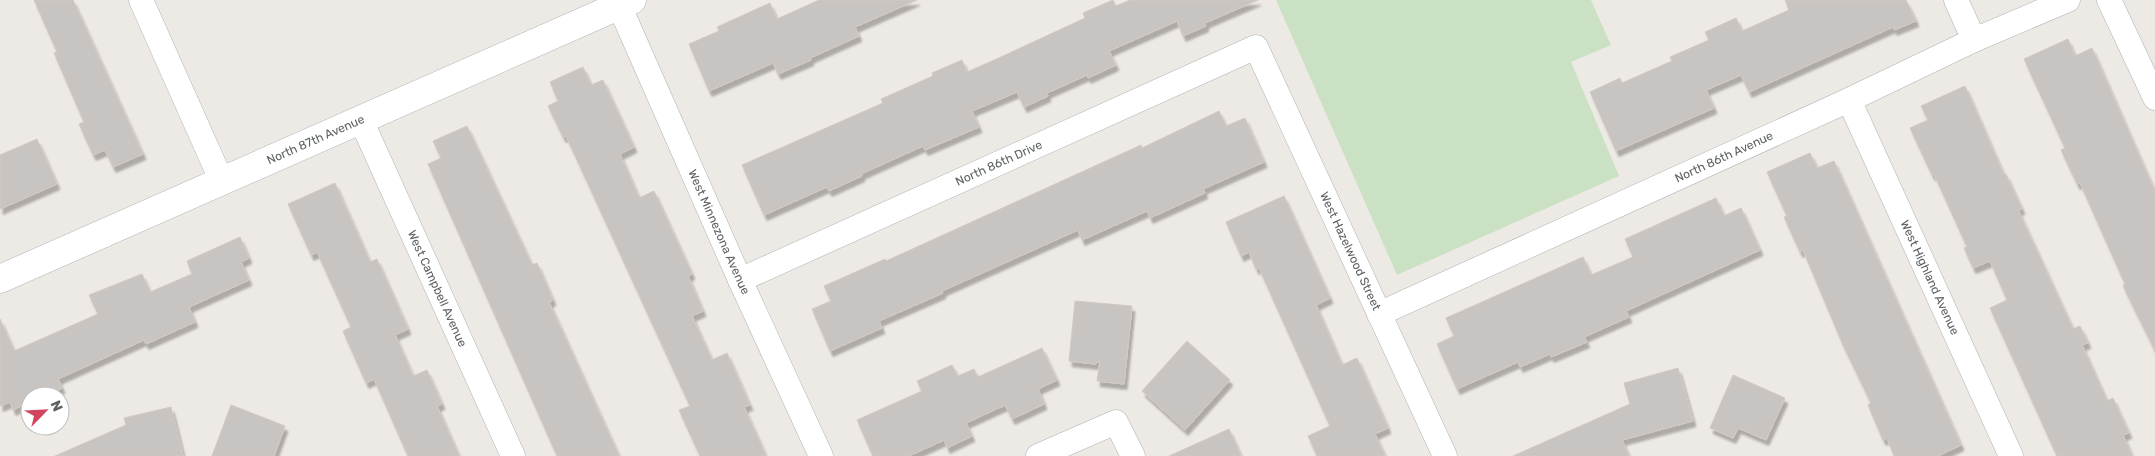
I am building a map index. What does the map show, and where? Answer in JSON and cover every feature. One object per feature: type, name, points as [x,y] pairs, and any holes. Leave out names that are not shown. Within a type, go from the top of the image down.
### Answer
[{"type":"street","points":[[141,0],[222,182]]},
{"type":"street","points":[[1956,0],[1974,40]]},
{"type":"street","name":"North 86th Avenue","points":[[1379,314],[1849,100],[1974,40],[2068,0]]},
{"type":"street","points":[[2109,0],[2155,98]]},
{"type":"street","name":"North 87th Avenue","points":[[0,279],[626,3]]},
{"type":"street","name":"West Minnezona Avenue","points":[[626,3],[740,280],[821,456]]},
{"type":"street","name":"North 86th Drive","points":[[740,280],[1256,47]]},
{"type":"street","name":"West Hazelwood Street","points":[[1256,47],[1445,456]]},
{"type":"street","name":"West Highland Avenue","points":[[1849,100],[2011,456]]},
{"type":"street","name":"West Campbell Avenue","points":[[361,120],[513,456]]},
{"type":"street","points":[[1038,456],[1116,422],[1133,456]]},
{"type":"green space","points":[[1276,0],[1591,0],[1611,45],[1571,62],[1619,176],[1397,275]]},
{"type":"building","points":[[34,0],[73,0],[143,154],[113,167],[105,150],[93,155],[79,124],[84,122],[54,53],[57,52]]},
{"type":"building","points":[[819,0],[917,0],[855,27],[859,36],[810,58],[811,60],[778,74],[773,63],[709,91],[689,44],[719,31],[717,27],[770,3],[777,19]]},
{"type":"building","points":[[1113,0],[1116,6],[1130,0],[1258,0],[1205,23],[1206,26],[1183,36],[1177,21],[1109,51],[1116,65],[1088,78],[1087,75],[1047,93],[1048,96],[1024,107],[1017,92],[972,111],[979,127],[925,150],[923,146],[861,174],[862,176],[829,191],[827,187],[764,215],[742,165],[883,103],[881,99],[933,76],[932,73],[962,60],[967,72],[1085,18],[1083,13]]},
{"type":"building","points":[[1785,0],[1906,0],[1916,21],[1894,30],[1893,27],[1749,92],[1741,75],[1706,90],[1714,108],[1616,151],[1590,92],[1620,78],[1622,83],[1672,61],[1670,57],[1709,40],[1705,32],[1736,18],[1742,31],[1789,10]]},
{"type":"building","points":[[2068,39],[2075,56],[2092,48],[2155,192],[2155,351],[2123,286],[2125,284],[2080,183],[2077,184],[2061,150],[2065,148],[2024,59]]},
{"type":"building","points":[[583,67],[591,85],[603,80],[634,147],[620,154],[639,198],[654,191],[692,274],[688,276],[703,311],[692,316],[712,360],[727,353],[750,405],[744,407],[766,456],[700,456],[679,410],[690,406],[566,136],[563,137],[548,106],[558,101],[550,82]]},
{"type":"building","points":[[1965,86],[2004,175],[2006,174],[2022,209],[2018,210],[2073,329],[2080,326],[2088,343],[2082,345],[2107,401],[2113,398],[2129,433],[2123,435],[2132,456],[2057,456],[1990,308],[2007,300],[1990,261],[1973,268],[1964,248],[1967,247],[1934,174],[1932,175],[1910,128],[1928,120],[1921,106]]},
{"type":"building","points":[[1219,111],[1226,126],[1245,118],[1264,162],[1203,189],[1205,193],[1150,218],[1147,211],[1082,240],[1078,230],[879,321],[882,328],[830,351],[812,309],[831,301],[824,286],[885,259],[886,261],[1141,145],[1142,148]]},
{"type":"building","points":[[467,126],[532,265],[537,263],[553,300],[549,302],[619,456],[557,456],[428,164],[441,158],[433,141]]},
{"type":"building","points":[[37,139],[57,184],[0,209],[0,155]]},
{"type":"building","points":[[1810,153],[1817,168],[1834,161],[1961,445],[1938,456],[1894,456],[1887,438],[1883,440],[1868,405],[1871,403],[1843,345],[1803,250],[1800,252],[1784,217],[1787,216],[1767,172]]},
{"type":"building","points":[[335,183],[370,262],[377,259],[408,329],[395,335],[413,376],[427,370],[442,404],[437,406],[459,456],[408,456],[374,379],[366,383],[343,331],[351,327],[317,252],[311,255],[288,204]]},
{"type":"building","points":[[1284,196],[1330,298],[1316,305],[1342,365],[1357,358],[1388,428],[1375,434],[1385,456],[1317,456],[1308,436],[1330,426],[1259,268],[1256,269],[1249,252],[1241,256],[1226,222]]},
{"type":"building","points":[[1716,198],[1724,216],[1741,208],[1760,250],[1626,311],[1629,317],[1584,337],[1587,342],[1551,357],[1550,354],[1520,367],[1518,362],[1457,389],[1437,344],[1454,336],[1446,318],[1583,257],[1591,275],[1633,257],[1625,239]]},
{"type":"building","points":[[240,237],[249,258],[241,262],[249,280],[189,307],[195,322],[146,344],[144,340],[58,379],[61,386],[20,386],[20,407],[13,410],[10,402],[0,406],[0,319],[14,351],[98,314],[89,295],[142,274],[150,292],[192,274],[187,261]]},
{"type":"building","points":[[1075,301],[1132,306],[1124,384],[1097,381],[1100,361],[1095,364],[1069,361]]},
{"type":"building","points":[[1187,341],[1230,380],[1185,430],[1142,391]]},
{"type":"building","points":[[1042,348],[1057,380],[1038,389],[1044,404],[1012,419],[1005,405],[966,423],[972,436],[947,448],[944,440],[909,456],[873,456],[857,420],[922,391],[917,381],[952,365],[958,376],[974,369],[978,377]]},
{"type":"building","points":[[1678,368],[1693,421],[1622,440],[1629,456],[1513,456],[1630,404],[1624,383]]},
{"type":"building","points":[[1733,375],[1785,398],[1766,440],[1738,428],[1733,438],[1710,428]]},
{"type":"building","points":[[231,405],[285,426],[274,456],[212,456]]},
{"type":"building","points":[[171,407],[183,456],[55,456],[126,425],[124,418]]},
{"type":"building","points":[[1229,429],[1241,456],[1169,456]]}]
